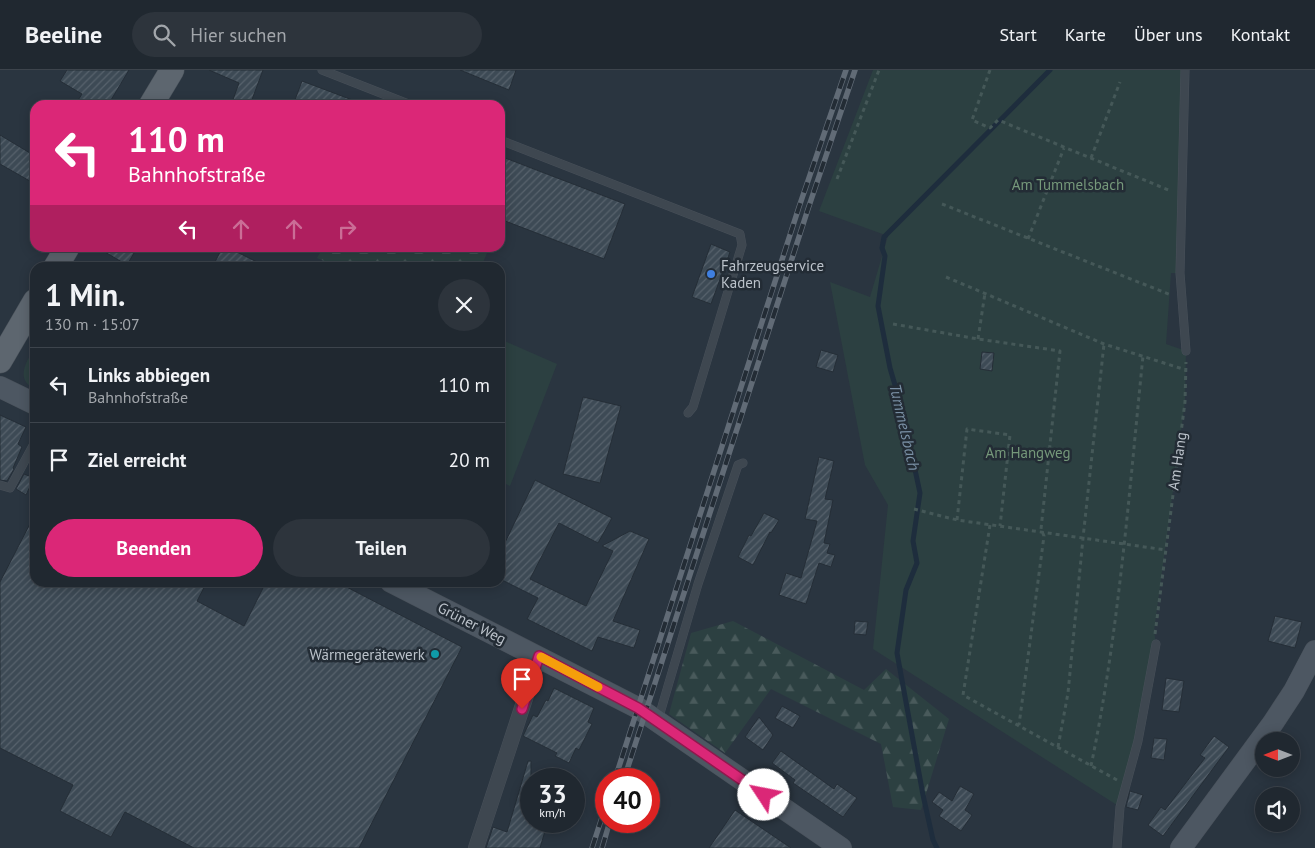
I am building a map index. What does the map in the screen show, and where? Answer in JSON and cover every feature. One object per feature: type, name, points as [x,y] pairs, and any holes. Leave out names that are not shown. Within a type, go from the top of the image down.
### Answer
[{"type":"main road","points":[[154,100],[172,70]]},
{"type":"main road","points":[[0,361],[30,310]]},
{"type":"street","points":[[0,387],[30,402]]},
{"type":"street","name":"Grüner Weg","points":[[401,587],[638,708],[841,848]]},
{"type":"street","points":[[1181,848],[1273,723],[1294,691],[1315,651]]},
{"type":"street","points":[[476,848],[539,656]]},
{"type":"lane","points":[[322,70],[398,100]]},
{"type":"lane","points":[[1185,70],[1180,273],[1186,351]]},
{"type":"lane","points":[[505,142],[740,234],[742,245],[692,407],[688,413]]},
{"type":"lane","points":[[0,485],[10,488],[30,451]]},
{"type":"lane","points":[[657,722],[698,584],[738,465],[743,463]]},
{"type":"lane","points":[[1117,848],[1120,807],[1138,741],[1156,644]]},
{"type":"path","points":[[837,179],[879,70]]},
{"type":"path","points":[[990,70],[972,120],[990,128],[1000,121],[1182,195]]},
{"type":"path","points":[[1091,158],[1120,82]]},
{"type":"path","points":[[1028,239],[1064,148]]},
{"type":"path","points":[[942,204],[1169,295],[1182,296]]},
{"type":"path","points":[[946,276],[1104,344],[1186,370]]},
{"type":"path","points":[[978,339],[985,293]]},
{"type":"path","points":[[893,324],[1060,351],[1041,529],[1044,536],[1019,725]]},
{"type":"path","points":[[1058,747],[1068,693],[1104,344]]},
{"type":"path","name":"Am Hang","points":[[1156,644],[1154,631],[1185,402],[1186,351]]},
{"type":"path","points":[[1091,766],[1104,703],[1124,544],[1143,356]]},
{"type":"path","points":[[957,520],[967,429],[1010,435],[1000,526]]},
{"type":"path","points":[[914,509],[957,520],[1166,550]]},
{"type":"path","points":[[990,525],[964,695],[1126,785]]},
{"type":"green space","name":"Am Hangweg","points":[[873,70],[1185,70],[1180,273],[1171,273],[1166,344],[1186,351],[1185,402],[1154,631],[1156,644],[1120,807],[873,649],[888,505],[865,465],[830,282],[870,297],[888,236],[819,211]]},
{"type":"green space","points":[[321,252],[487,252],[483,262],[326,262],[317,258]]},
{"type":"green space","points":[[505,341],[557,364],[510,486],[505,484]]},
{"type":"green space","points":[[30,356],[30,386],[25,380],[24,375]]},
{"type":"green space","points":[[733,621],[864,690],[886,669],[949,719],[921,810],[893,807],[881,744],[771,689],[725,753],[669,714],[691,633]]},
{"type":"building","points":[[67,70],[129,70],[111,100],[78,100],[82,94],[60,81]]},
{"type":"building","points":[[209,70],[263,70],[252,100],[233,100],[239,83]]},
{"type":"building","points":[[460,70],[516,70],[509,90]]},
{"type":"building","points":[[302,81],[352,100],[295,100]]},
{"type":"building","points":[[0,135],[30,153],[30,181],[0,164]]},
{"type":"building","points":[[505,158],[625,204],[604,259],[505,221]]},
{"type":"building","name":"Fahrzeugservice Kaden","points":[[711,244],[730,252],[711,304],[692,297]]},
{"type":"building","points":[[105,252],[135,252],[129,262],[122,262]]},
{"type":"building","points":[[220,252],[237,252],[257,262],[215,262]]},
{"type":"building","points":[[821,350],[838,355],[833,372],[816,367]]},
{"type":"building","points":[[982,352],[994,353],[992,371],[980,369]]},
{"type":"building","points":[[583,397],[621,406],[600,483],[563,474]]},
{"type":"building","points":[[0,415],[26,427],[18,444],[22,447],[14,469],[7,481],[0,480]]},
{"type":"building","points":[[819,457],[834,461],[825,499],[833,500],[824,543],[830,544],[827,553],[835,555],[831,567],[819,563],[806,604],[779,595],[786,573],[801,578],[817,521],[805,519]]},
{"type":"building","points":[[24,474],[30,476],[30,486],[26,495],[16,489]]},
{"type":"building","points":[[535,480],[612,518],[598,543],[559,523],[530,579],[586,606],[613,551],[602,546],[630,531],[649,539],[613,621],[640,630],[634,648],[598,637],[592,651],[527,619],[538,598],[505,582],[505,543]]},
{"type":"building","points":[[764,513],[779,520],[770,532],[753,565],[738,557],[749,535],[751,536]]},
{"type":"building","points":[[30,524],[30,587],[204,587],[197,601],[244,626],[264,587],[347,587],[462,647],[359,848],[194,848],[125,812],[111,837],[60,811],[73,785],[0,748],[0,582]]},
{"type":"building","points":[[1275,616],[1302,622],[1295,648],[1268,641]]},
{"type":"building","points":[[855,621],[868,622],[866,635],[854,634]]},
{"type":"building","points":[[1166,678],[1184,681],[1179,712],[1162,710]]},
{"type":"building","points":[[554,688],[594,708],[588,722],[592,724],[579,750],[576,748],[569,763],[555,756],[557,753],[523,736],[533,715],[537,717]]},
{"type":"building","points":[[782,706],[800,716],[793,728],[775,718]]},
{"type":"building","points":[[759,717],[773,735],[763,750],[745,737]]},
{"type":"building","points":[[1214,736],[1229,747],[1163,836],[1148,825],[1161,807],[1165,810],[1205,758],[1200,755]]},
{"type":"building","points":[[1154,738],[1167,739],[1164,760],[1151,758]]},
{"type":"building","points":[[781,751],[834,789],[837,784],[857,798],[843,817],[793,783],[795,780],[772,763]]},
{"type":"building","points":[[528,761],[531,761],[531,768],[526,768]]},
{"type":"building","points":[[960,786],[974,794],[965,810],[972,815],[961,831],[939,816],[943,810],[932,802],[939,792],[952,801]]},
{"type":"building","points":[[520,788],[520,833],[544,833],[540,848],[486,848],[493,827],[507,832]]},
{"type":"building","points":[[1130,791],[1143,795],[1138,810],[1126,807]]},
{"type":"building","points":[[735,810],[791,848],[709,848]]},
{"type":"waterway","name":"Tummelsbach","points":[[937,848],[933,840],[923,795],[897,653],[906,590],[917,563],[913,541],[920,493],[902,409],[890,368],[878,306],[885,256],[882,248],[884,237],[1050,70]]},
{"type":"railway","points":[[619,768],[799,207],[846,70]]},
{"type":"railway","points":[[628,768],[808,209],[855,70]]},
{"type":"railway","points":[[592,848],[597,833]]},
{"type":"railway","points":[[602,848],[606,833]]},
{"type":"slow traffic","points":[[541,657],[598,687]]},
{"type":"place","name":"Fahrzeugservice Kaden","points":[[711,274]]},
{"type":"place","name":"Wärmegerätewerk","points":[[435,654]]},
{"type":"route","points":[[522,709],[539,656],[638,708],[764,795]]},
{"type":"park label","name":"Am Tummelsbach","points":[[1068,184]]}]
